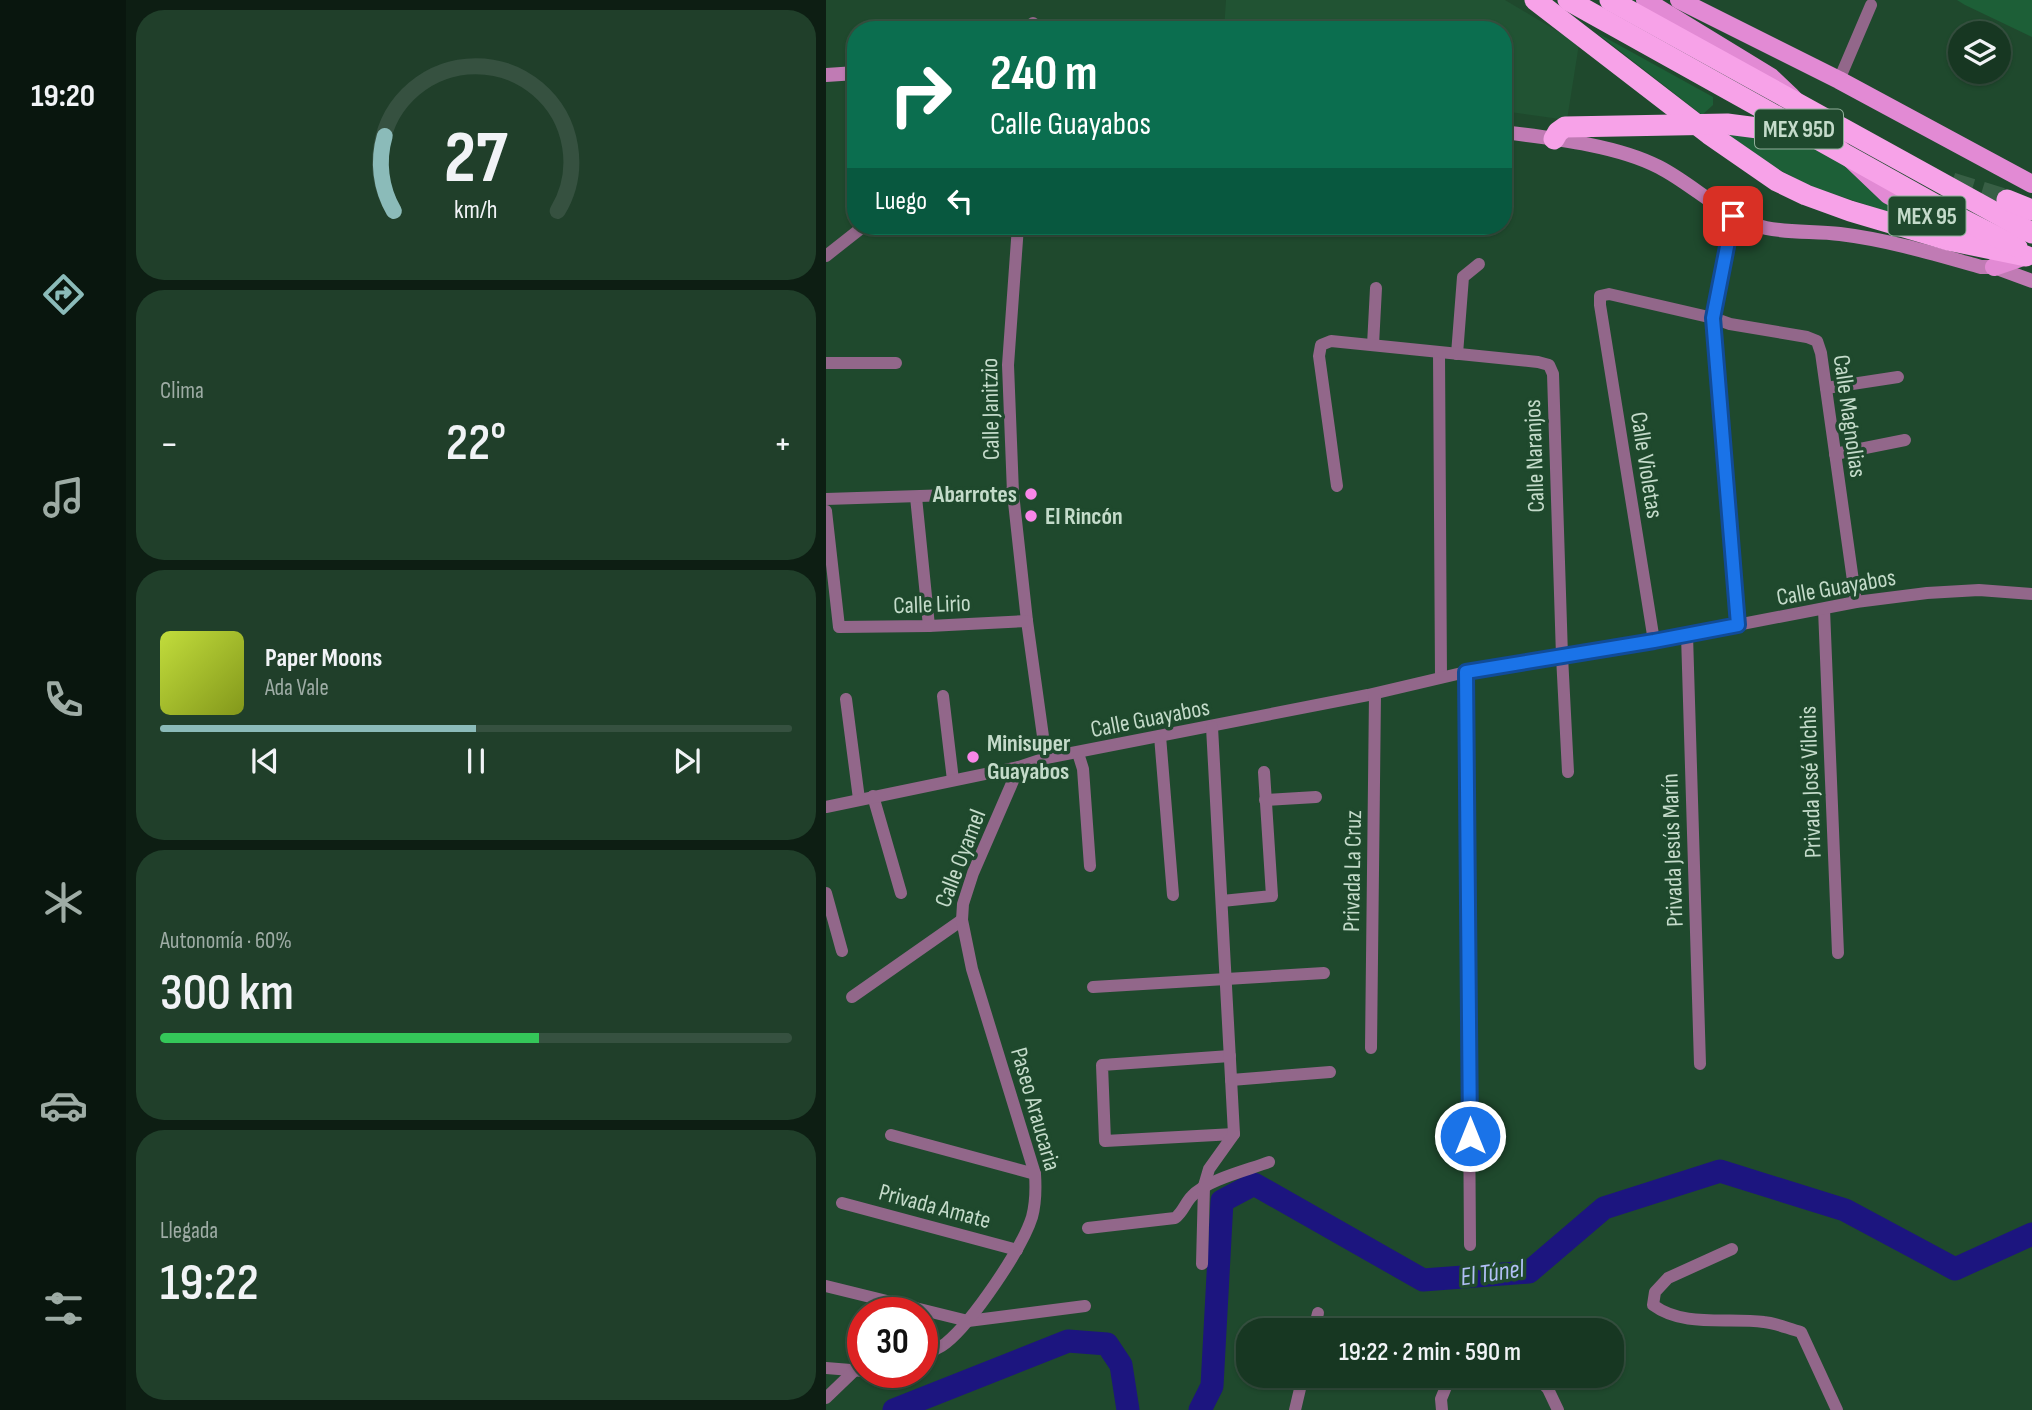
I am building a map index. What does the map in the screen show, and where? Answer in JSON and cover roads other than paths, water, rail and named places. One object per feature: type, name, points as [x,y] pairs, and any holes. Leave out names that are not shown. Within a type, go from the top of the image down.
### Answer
[{"type":"highway","points":[[1535,0],[1709,134],[1777,181],[1850,211],[1948,240],[2030,256]]},
{"type":"highway","name":"MEX 95D","points":[[1568,0],[2030,256]]},
{"type":"highway","points":[[1554,139],[1565,127],[1727,124],[1819,137],[1731,91],[1594,0]]},
{"type":"highway","name":"MEX 95D","points":[[1610,0],[2032,233]]},
{"type":"highway","points":[[2007,200],[2032,210]]},
{"type":"main road","name":"MEX 95","points":[[1645,0],[1771,77],[1888,195],[1930,217],[2030,256]]},
{"type":"main road","points":[[1679,0],[1839,80],[2032,184]]},
{"type":"main road","points":[[1994,267],[2030,256]]},
{"type":"street","points":[[1839,80],[1871,5]]},
{"type":"street","points":[[826,75],[847,74]]},
{"type":"street","points":[[1512,133],[1623,154],[1657,166],[1684,181],[1733,216],[1766,228],[1840,234],[1896,243],[1981,267],[1994,267],[2032,281]]},
{"type":"street","points":[[1733,216],[1713,318],[1738,625]]},
{"type":"street","points":[[826,256],[850,235]]},
{"type":"street","name":"Calle Janitzio","points":[[1017,235],[1008,365],[1013,493],[1046,758]]},
{"type":"street","points":[[1457,354],[1464,277],[1479,264]]},
{"type":"street","points":[[1373,345],[1376,288]]},
{"type":"street","name":"Calle Violetas","points":[[1654,641],[1600,296],[1609,294],[1713,318]]},
{"type":"street","name":"Calle Magnolias","points":[[1713,318],[1730,324],[1817,341],[1821,353],[1856,602]]},
{"type":"street","name":"Calle Naranjos","points":[[1337,486],[1319,356],[1321,345],[1331,341],[1549,365],[1553,374],[1568,772]]},
{"type":"street","points":[[1440,353],[1441,677]]},
{"type":"street","points":[[826,363],[896,363]]},
{"type":"street","points":[[1826,388],[1898,377]]},
{"type":"street","points":[[1835,454],[1905,440]]},
{"type":"street","points":[[826,499],[1013,493]]},
{"type":"street","points":[[916,496],[929,626]]},
{"type":"street","name":"Calle Lirio","points":[[826,511],[839,626],[929,626],[1027,621]]},
{"type":"street","name":"Calle Guayabos","points":[[826,807],[1019,767],[1046,758],[1375,694],[1466,672],[1654,641],[1856,602],[1979,590],[2032,594]]},
{"type":"street","name":"Privada José Vilchis","points":[[1824,609],[1838,953]]},
{"type":"street","name":"Privada Jesús Marín","points":[[1687,635],[1699,1064]]},
{"type":"street","points":[[1466,672],[1471,1245]]},
{"type":"street","name":"Privada La Cruz","points":[[1371,1048],[1375,694]]},
{"type":"street","points":[[943,696],[953,780]]},
{"type":"street","points":[[846,699],[859,799]]},
{"type":"street","points":[[1202,1264],[1204,1186],[1209,1169],[1234,1134],[1212,727]]},
{"type":"street","points":[[1160,737],[1172,895]]},
{"type":"street","points":[[1078,753],[1083,769],[1090,866]]},
{"type":"street","name":"Calle Oyamel","points":[[852,997],[962,920],[963,904],[974,873],[1019,767]]},
{"type":"street","points":[[1222,901],[1272,896],[1264,772]]},
{"type":"street","points":[[873,796],[901,893]]},
{"type":"street","points":[[1265,800],[1316,797]]},
{"type":"street","points":[[826,893],[842,951]]},
{"type":"street","name":"Paseo Araucaria","points":[[938,1347],[945,1344],[968,1321],[1017,1250],[1032,1218],[1037,1194],[1035,1174],[972,969],[962,920]]},
{"type":"street","points":[[1093,987],[1324,973]]},
{"type":"street","points":[[1230,1056],[1102,1065],[1105,1142],[1234,1134]]},
{"type":"street","points":[[1231,1080],[1330,1072]]},
{"type":"street","points":[[891,1135],[1035,1174]]},
{"type":"street","points":[[1088,1228],[1175,1218],[1182,1212],[1190,1197],[1204,1186],[1269,1162]]},
{"type":"street","name":"Privada Amate","points":[[842,1203],[1017,1250]]},
{"type":"street","points":[[1732,1249],[1668,1278],[1655,1292],[1653,1305],[1664,1313],[1685,1318],[1766,1322],[1801,1332],[1837,1410]]},
{"type":"street","points":[[826,1286],[968,1321],[1085,1306]]},
{"type":"street","points":[[1317,1318],[1318,1313]]},
{"type":"street","points":[[826,1368],[847,1370]]},
{"type":"street","points":[[826,1398],[847,1380]]},
{"type":"street","points":[[1295,1410],[1300,1388]]},
{"type":"street","points":[[1442,1410],[1441,1399],[1446,1388]]},
{"type":"street","points":[[1547,1388],[1558,1410]]},
{"type":"waterway","name":"El Túnel","points":[[1200,1410],[1212,1386],[1222,1201],[1254,1184],[1423,1280],[1529,1272],[1604,1208],[1720,1171],[1845,1210],[1955,1269],[2032,1234]]},
{"type":"waterway","name":"El Túnel","points":[[894,1410],[1068,1341],[1107,1344],[1121,1365],[1128,1410]]},
{"type":"tunnel","points":[[1952,183],[2007,200]]},
{"type":"place","name":"Abarrotes","points":[[1031,494]]},
{"type":"place","name":"El Rincón","points":[[1031,516]]},
{"type":"place","name":"Minisuper Guayabos","points":[[973,757]]}]
